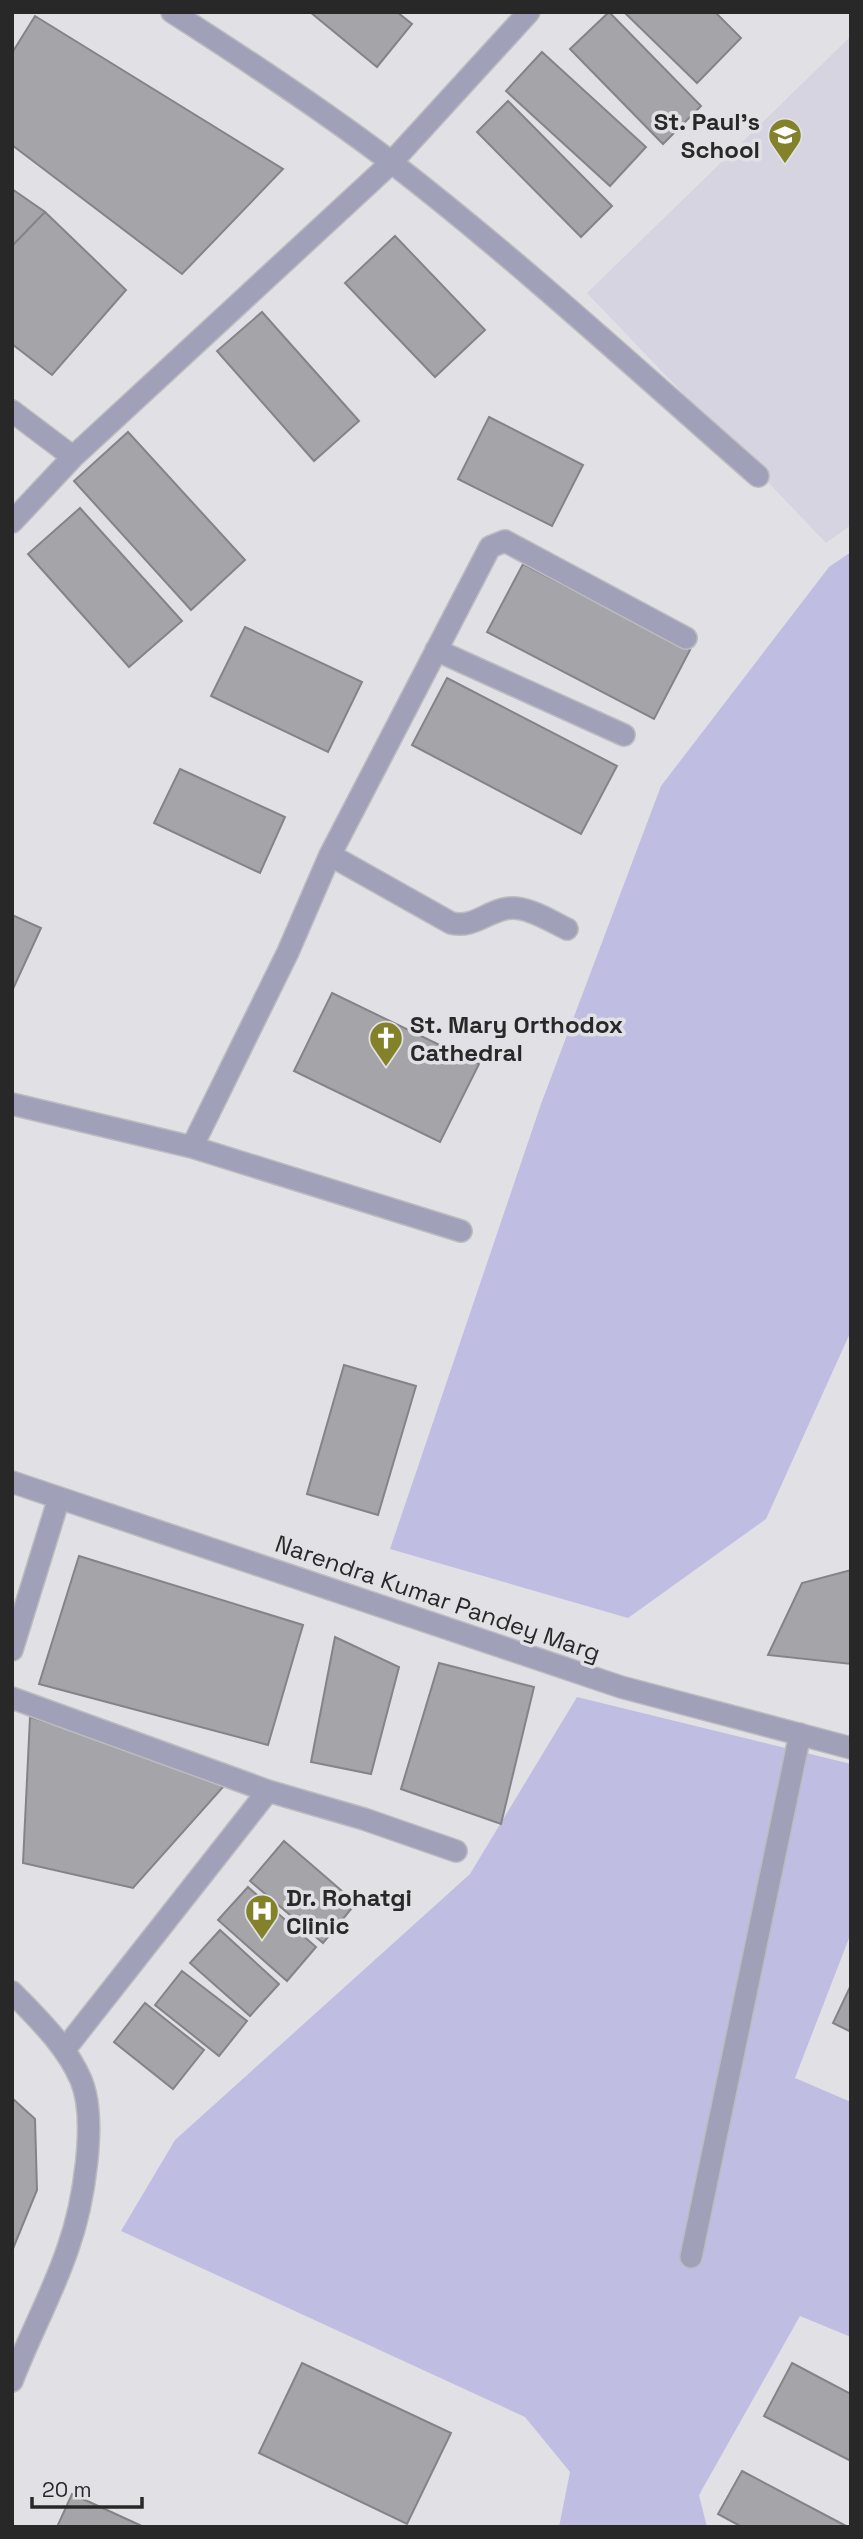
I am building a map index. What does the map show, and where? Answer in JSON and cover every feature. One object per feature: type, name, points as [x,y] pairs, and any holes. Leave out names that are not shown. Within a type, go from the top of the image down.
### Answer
[{"type":"street","points":[[172,12],[272,76],[391,163],[529,275],[758,476]]},
{"type":"street","points":[[12,522],[73,457],[391,163],[529,12]]},
{"type":"street","points":[[12,411],[73,457]]},
{"type":"street","points":[[192,1147],[288,952],[330,855],[490,547],[499,541],[505,541],[686,638]]},
{"type":"street","points":[[436,650],[624,735]]},
{"type":"street","points":[[330,855],[451,923],[468,925],[505,908],[517,909],[567,929]]},
{"type":"street","points":[[12,1104],[192,1147],[461,1231]]},
{"type":"street","name":"Narendra Kumar Pandey Marg","points":[[12,1482],[621,1687],[851,1748]]},
{"type":"street","points":[[12,1650],[59,1498]]},
{"type":"street","points":[[12,1698],[268,1791],[364,1818],[456,1851]]},
{"type":"street","points":[[691,2257],[800,1734]]},
{"type":"street","points":[[65,2049],[268,1791]]},
{"type":"street","points":[[12,1992],[65,2049],[82,2082],[90,2127],[85,2171],[69,2246],[16,2358],[12,2381]]},
{"type":"shaded area","name":"St. Paul's School","points":[[851,36],[851,525],[826,543],[587,293]]},
{"type":"shaded area","points":[[851,552],[851,1331],[766,1519],[628,1618],[390,1549],[541,1104],[661,786],[829,567]]},
{"type":"shaded area","points":[[577,1697],[851,1764],[851,1933],[795,2078],[851,2102],[851,2337],[800,2316],[699,2495],[707,2527],[559,2527],[570,2472],[525,2417],[121,2231],[175,2140],[470,1874]]},
{"type":"building","points":[[310,12],[397,12],[412,24],[377,67]]},
{"type":"building","points":[[609,12],[701,106],[663,144],[570,49]]},
{"type":"building","points":[[624,12],[715,12],[741,38],[697,83]]},
{"type":"building","points":[[35,16],[283,169],[182,274],[12,145],[12,53]]},
{"type":"building","points":[[542,52],[646,147],[610,186],[506,91]]},
{"type":"building","points":[[508,101],[612,206],[581,237],[477,132]]},
{"type":"building","points":[[12,189],[45,212],[12,246]]},
{"type":"building","points":[[45,212],[126,290],[52,375],[12,344],[12,246]]},
{"type":"building","points":[[395,236],[485,330],[435,377],[345,283]]},
{"type":"building","points":[[262,312],[359,421],[314,461],[217,351]]},
{"type":"building","points":[[489,417],[583,465],[552,526],[458,479]]},
{"type":"building","points":[[128,432],[245,560],[191,610],[74,481]]},
{"type":"building","points":[[80,508],[182,621],[129,667],[28,554]]},
{"type":"building","points":[[523,564],[690,650],[654,719],[487,632]]},
{"type":"building","points":[[245,627],[362,682],[328,752],[211,696]]},
{"type":"building","points":[[447,678],[617,766],[581,834],[412,745]]},
{"type":"building","points":[[180,769],[285,817],[260,873],[154,823]]},
{"type":"building","points":[[12,915],[41,928],[12,991]]},
{"type":"building","name":"St. Mary Orthodox Cathedral","points":[[332,993],[479,1064],[440,1142],[294,1071]]},
{"type":"building","points":[[344,1365],[416,1386],[378,1515],[307,1494]]},
{"type":"building","points":[[79,1556],[303,1625],[268,1745],[39,1684]]},
{"type":"building","points":[[851,1570],[851,1664],[768,1655],[802,1583]]},
{"type":"building","points":[[335,1637],[399,1667],[371,1774],[311,1762]]},
{"type":"building","points":[[439,1663],[534,1687],[501,1824],[401,1789]]},
{"type":"building","points":[[30,1717],[231,1778],[133,1888],[23,1863]]},
{"type":"building","points":[[284,1841],[356,1903],[323,1943],[250,1881]]},
{"type":"building","points":[[248,1887],[316,1947],[287,1981],[218,1920]]},
{"type":"building","points":[[220,1930],[279,1984],[250,2016],[190,1963]]},
{"type":"building","points":[[182,1971],[247,2021],[219,2056],[155,2005]]},
{"type":"building","points":[[851,1985],[851,2032],[833,2023]]},
{"type":"building","points":[[145,2003],[204,2050],[173,2089],[114,2042]]},
{"type":"building","points":[[12,2098],[35,2119],[37,2190],[12,2251]]},
{"type":"building","points":[[302,2363],[451,2433],[407,2524],[259,2453]]},
{"type":"building","points":[[792,2363],[851,2394],[851,2461],[764,2416]]},
{"type":"building","points":[[742,2471],[848,2527],[742,2527],[718,2514]]},
{"type":"building","points":[[72,2494],[144,2527],[57,2527]]},
{"type":"place","name":"St. Paul's School","points":[[785,165]]},
{"type":"place","name":"St. Mary Orthodox Cathedral","points":[[386,1068]]},
{"type":"place","name":"Dr. Rohatgi Clinic","points":[[262,1941]]}]
